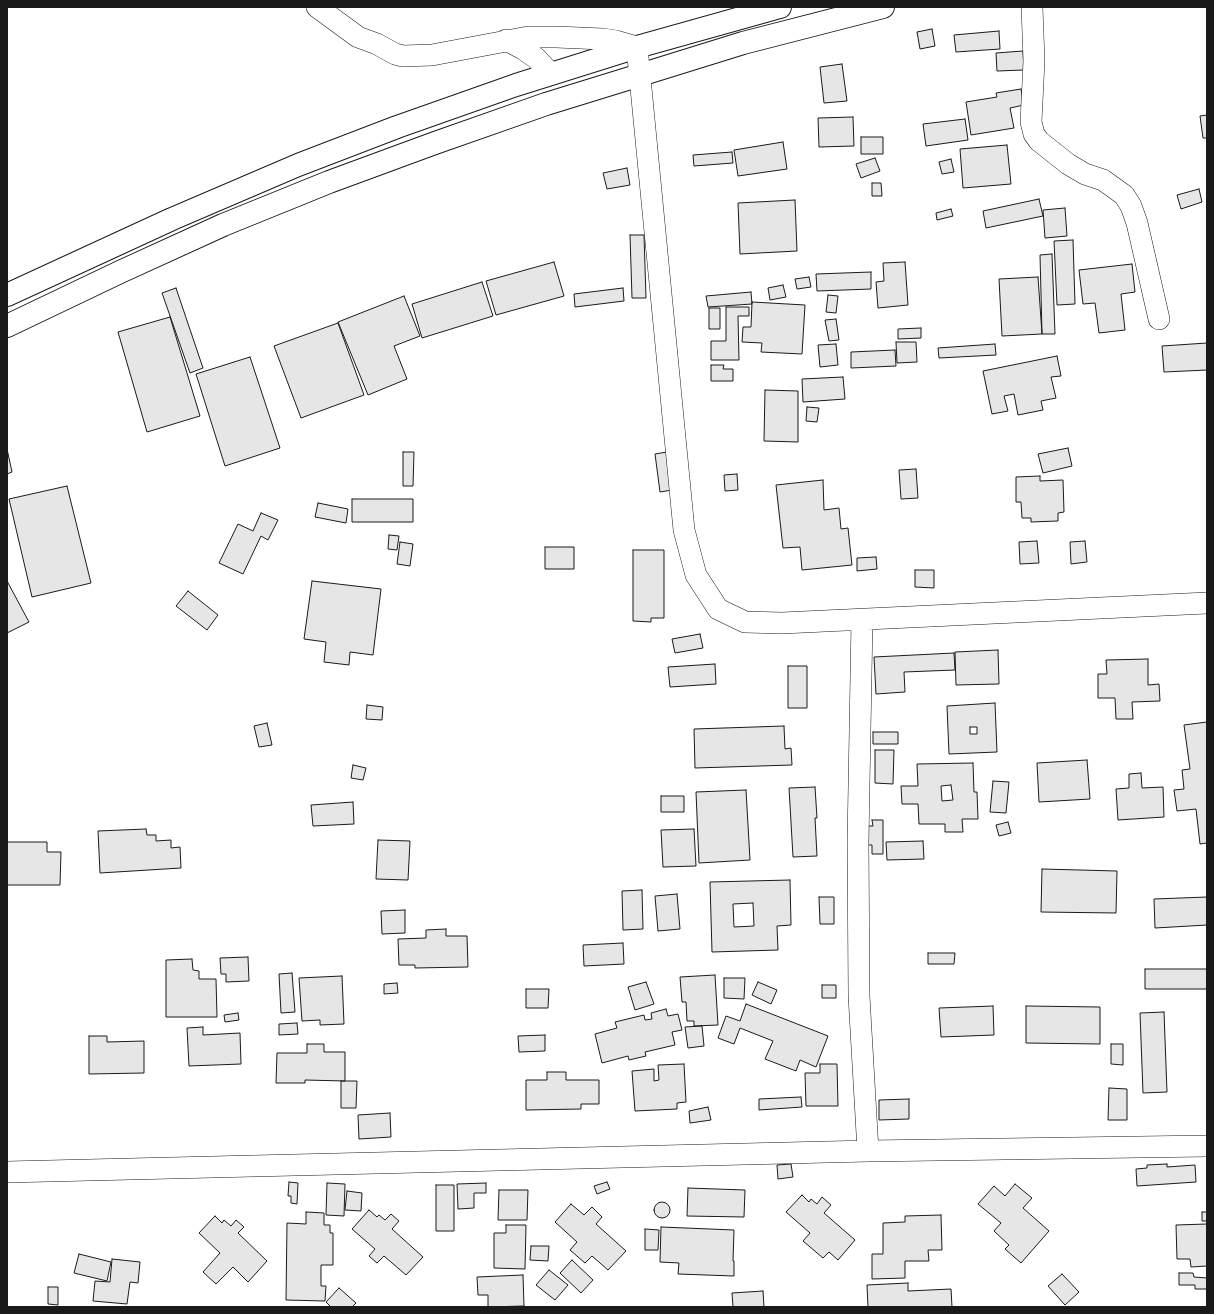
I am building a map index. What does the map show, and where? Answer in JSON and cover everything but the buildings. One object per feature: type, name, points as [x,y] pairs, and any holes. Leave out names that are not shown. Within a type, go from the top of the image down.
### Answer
[{"type":"highway","points":[[7,295],[172,219],[298,165],[398,127],[551,74],[637,47],[780,7]]},
{"type":"highway","points":[[7,326],[223,225],[329,182],[435,143],[531,109],[743,44],[831,13],[883,7]]},
{"type":"street","points":[[317,7],[358,37],[377,44],[395,54],[403,56],[432,55],[528,37],[571,37],[616,41],[637,47],[684,530],[696,575],[718,609],[745,622],[782,623],[1207,603]]},
{"type":"street","points":[[1032,7],[1034,61],[1031,122],[1034,134],[1039,141],[1068,164],[1085,174],[1103,180],[1124,196],[1131,206],[1137,223],[1159,319]]},
{"type":"street","points":[[506,40],[523,48],[536,58],[551,74]]},
{"type":"street","points":[[862,620],[858,841],[859,996],[868,1151]]},
{"type":"street","points":[[7,1172],[868,1151],[1207,1146]]}]
